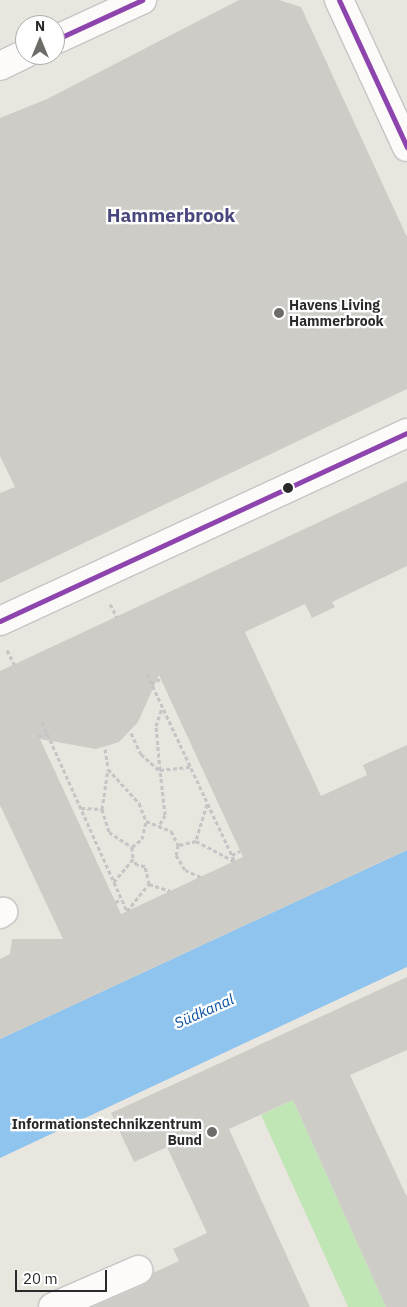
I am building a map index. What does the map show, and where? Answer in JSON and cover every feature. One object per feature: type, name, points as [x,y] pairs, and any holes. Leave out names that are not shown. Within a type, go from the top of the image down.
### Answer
[{"type":"street","points":[[65,35],[142,0]]},
{"type":"street","points":[[339,0],[407,147]]},
{"type":"street","points":[[0,66],[15,59]]},
{"type":"street","points":[[0,621],[407,433]]},
{"type":"street","points":[[53,1307],[138,1270]]},
{"type":"path","points":[[147,674],[235,862],[196,842],[178,844]]},
{"type":"path","points":[[151,684],[160,679]]},
{"type":"path","points":[[160,824],[165,814],[156,726],[162,707]]},
{"type":"path","points":[[42,722],[128,911],[149,884]]},
{"type":"path","points":[[38,736],[47,733]]},
{"type":"path","points":[[131,733],[141,754],[160,770],[190,767]]},
{"type":"path","points":[[105,749],[108,770],[102,809],[109,832],[132,847]]},
{"type":"path","points":[[108,770],[139,803],[146,821],[142,839],[132,847]]},
{"type":"path","points":[[196,842],[207,804]]},
{"type":"path","points":[[81,808],[102,809]]},
{"type":"path","points":[[146,821],[160,824],[171,831],[178,844],[176,855],[185,870],[201,877]]},
{"type":"path","points":[[132,847],[133,859],[137,865],[145,866],[149,884]]},
{"type":"path","points":[[232,855],[240,851]]},
{"type":"path","points":[[114,882],[133,859]]},
{"type":"path","points":[[149,884],[170,891]]},
{"type":"path","points":[[116,902],[122,900]]},
{"type":"green space","points":[[293,1100],[386,1307],[348,1307],[261,1115]]},
{"type":"water","name":"Südkanal","points":[[407,850],[407,967],[0,1158],[0,1039]]},
{"type":"building","name":"Havens Living Hammerbrook","points":[[239,0],[279,0],[301,7],[407,237],[407,389],[0,583],[0,493],[15,487],[0,456],[0,118],[47,99]]},
{"type":"building","points":[[407,481],[407,566],[332,602],[335,607],[312,618],[305,604],[245,632],[321,796],[367,775],[363,765],[407,745],[407,850],[0,1039],[0,959],[10,954],[12,939],[63,939],[0,805],[0,671]],"holes":[[[159,675],[243,857],[121,914],[40,739],[96,749],[119,742],[138,722]]]},
{"type":"building","points":[[407,977],[407,1050],[350,1075],[407,1197],[407,1307],[386,1307],[293,1100],[229,1129],[310,1307],[92,1307],[145,1284],[153,1273],[179,1261],[173,1249],[207,1233],[167,1147],[134,1162],[111,1113]]},
{"type":"transit line","points":[[65,35],[142,0]]},
{"type":"transit line","points":[[339,0],[407,147]]},
{"type":"transit line","points":[[0,621],[407,433]]},
{"type":"place","name":"Havens Living Hammerbrook","points":[[279,313]]},
{"type":"place","name":"Informationstechnikzentrum Bund","points":[[212,1132]]},
{"type":"district","name":"Hammerbrook","points":[[171,216]]}]
